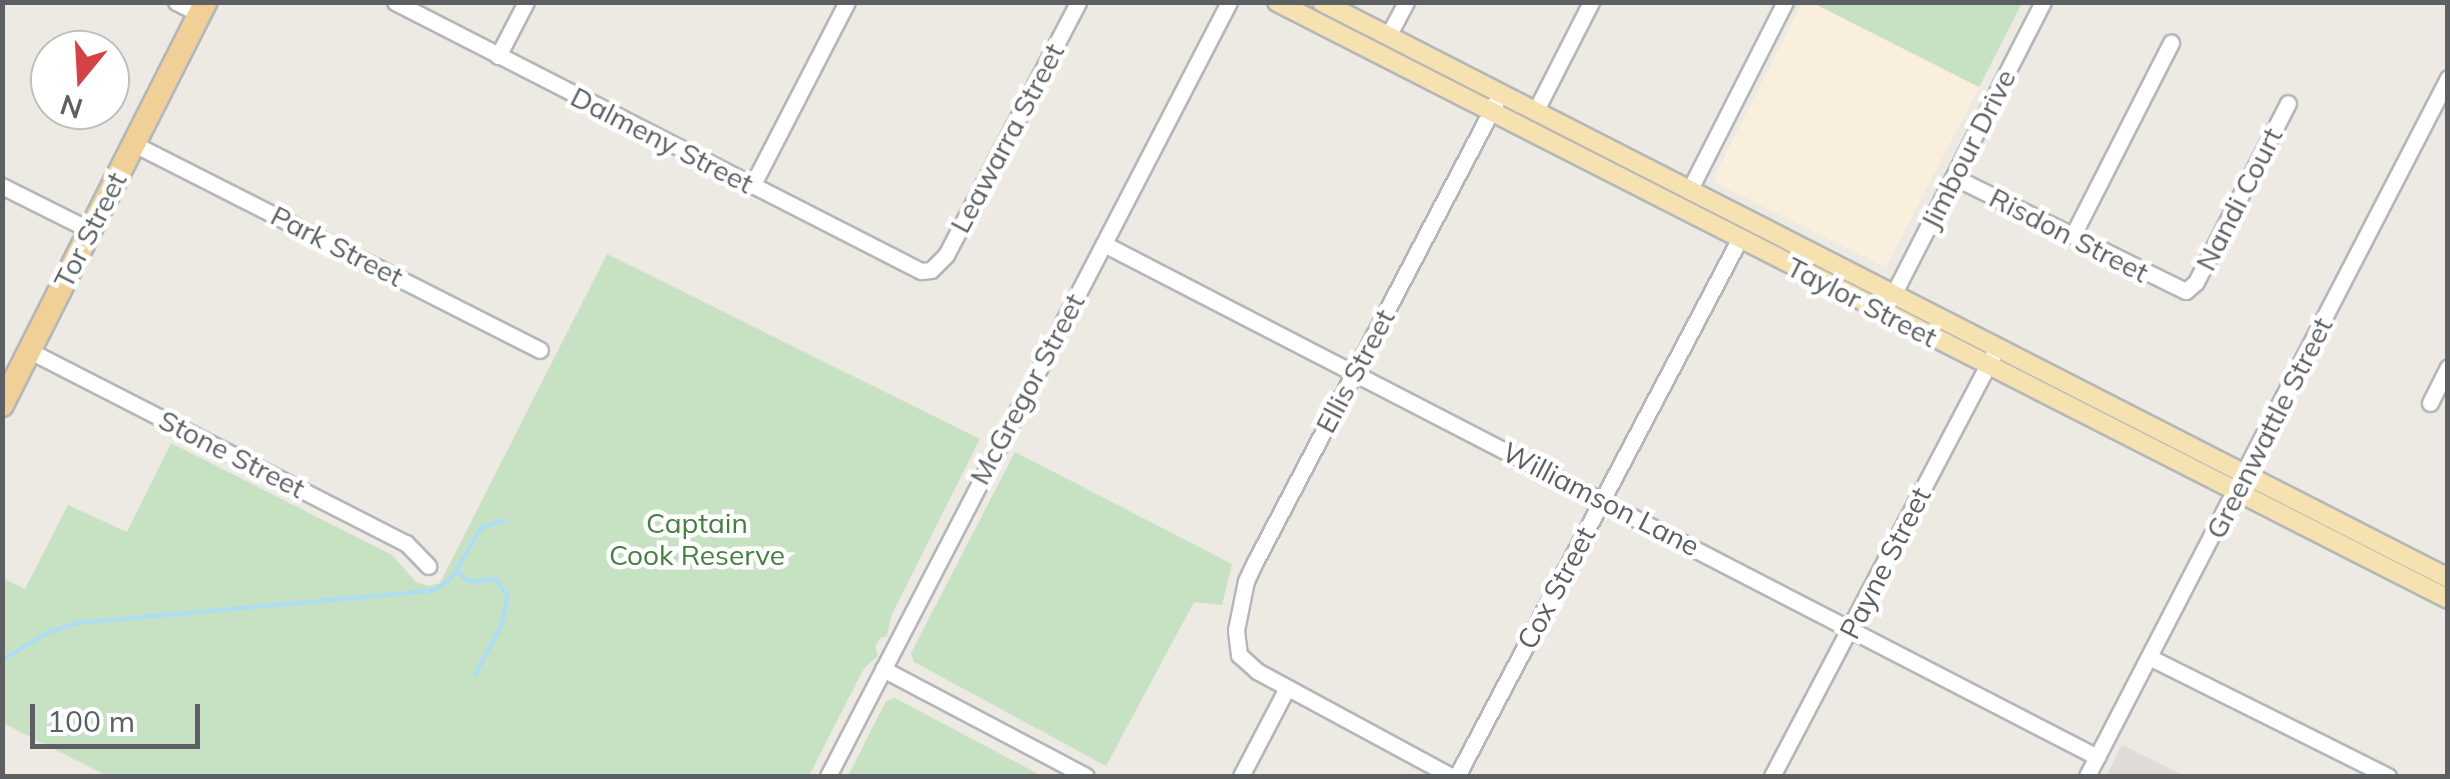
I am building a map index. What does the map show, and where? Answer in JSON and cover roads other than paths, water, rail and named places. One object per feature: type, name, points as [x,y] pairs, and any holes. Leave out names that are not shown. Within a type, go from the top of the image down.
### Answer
[{"type":"highway","name":"Tor Street","points":[[4,399],[202,8]]},
{"type":"main road","name":"Taylor Street","points":[[1278,2],[2448,599]]},
{"type":"main road","name":"Taylor Street","points":[[1322,2],[2448,578]]},
{"type":"main road","points":[[1689,191],[1690,205],[1728,226],[1739,240]]},
{"type":"street","points":[[176,2],[202,8]]},
{"type":"street","name":"Dalmeny Street","points":[[395,2],[910,266],[931,270]]},
{"type":"street","points":[[498,56],[526,2]]},
{"type":"street","points":[[752,186],[846,2]]},
{"type":"street","name":"Leawarra Street","points":[[931,270],[946,255],[1078,2]]},
{"type":"street","name":"McGregor Street","points":[[828,776],[1229,2]]},
{"type":"street","points":[[1388,36],[1406,2]]},
{"type":"street","points":[[1535,112],[1590,2]]},
{"type":"street","points":[[1689,191],[1785,2]]},
{"type":"street","name":"Jimbour Drive","points":[[1893,295],[2043,2]]},
{"type":"street","points":[[2073,235],[2172,43]]},
{"type":"street","name":"Greenwattle Street","points":[[2087,776],[2448,78]]},
{"type":"street","name":"Ellis Street","points":[[1287,688],[1239,655],[1236,630],[1246,581],[1500,94]]},
{"type":"street","name":"Nandi Court","points":[[2186,291],[2196,282],[2288,103]]},
{"type":"street","name":"Park Street","points":[[134,144],[540,350]]},
{"type":"street","name":"Risdon Street","points":[[1954,176],[2186,291]]},
{"type":"street","points":[[2,186],[90,230]]},
{"type":"street","name":"Cox Street","points":[[1454,776],[1739,240]]},
{"type":"street","name":"Williamson Lane","points":[[1104,244],[2098,757]]},
{"type":"street","name":"Payne Street","points":[[1772,776],[1997,348]]},
{"type":"street","name":"Stone Street","points":[[30,351],[406,543],[428,566]]},
{"type":"street","points":[[2430,402],[2448,367]]},
{"type":"street","points":[[2149,657],[2388,776]]},
{"type":"street","points":[[882,669],[1086,776]]},
{"type":"street","points":[[1241,776],[1287,688],[1454,776]]},
{"type":"waterway","points":[[2,660],[47,633],[77,623],[432,591],[451,579],[481,528],[505,520]]},
{"type":"waterway","points":[[456,571],[470,582],[495,579],[508,596],[502,624],[475,675]]},
{"type":"park label","name":"Captain Cook Reserve","points":[[697,539]]}]
